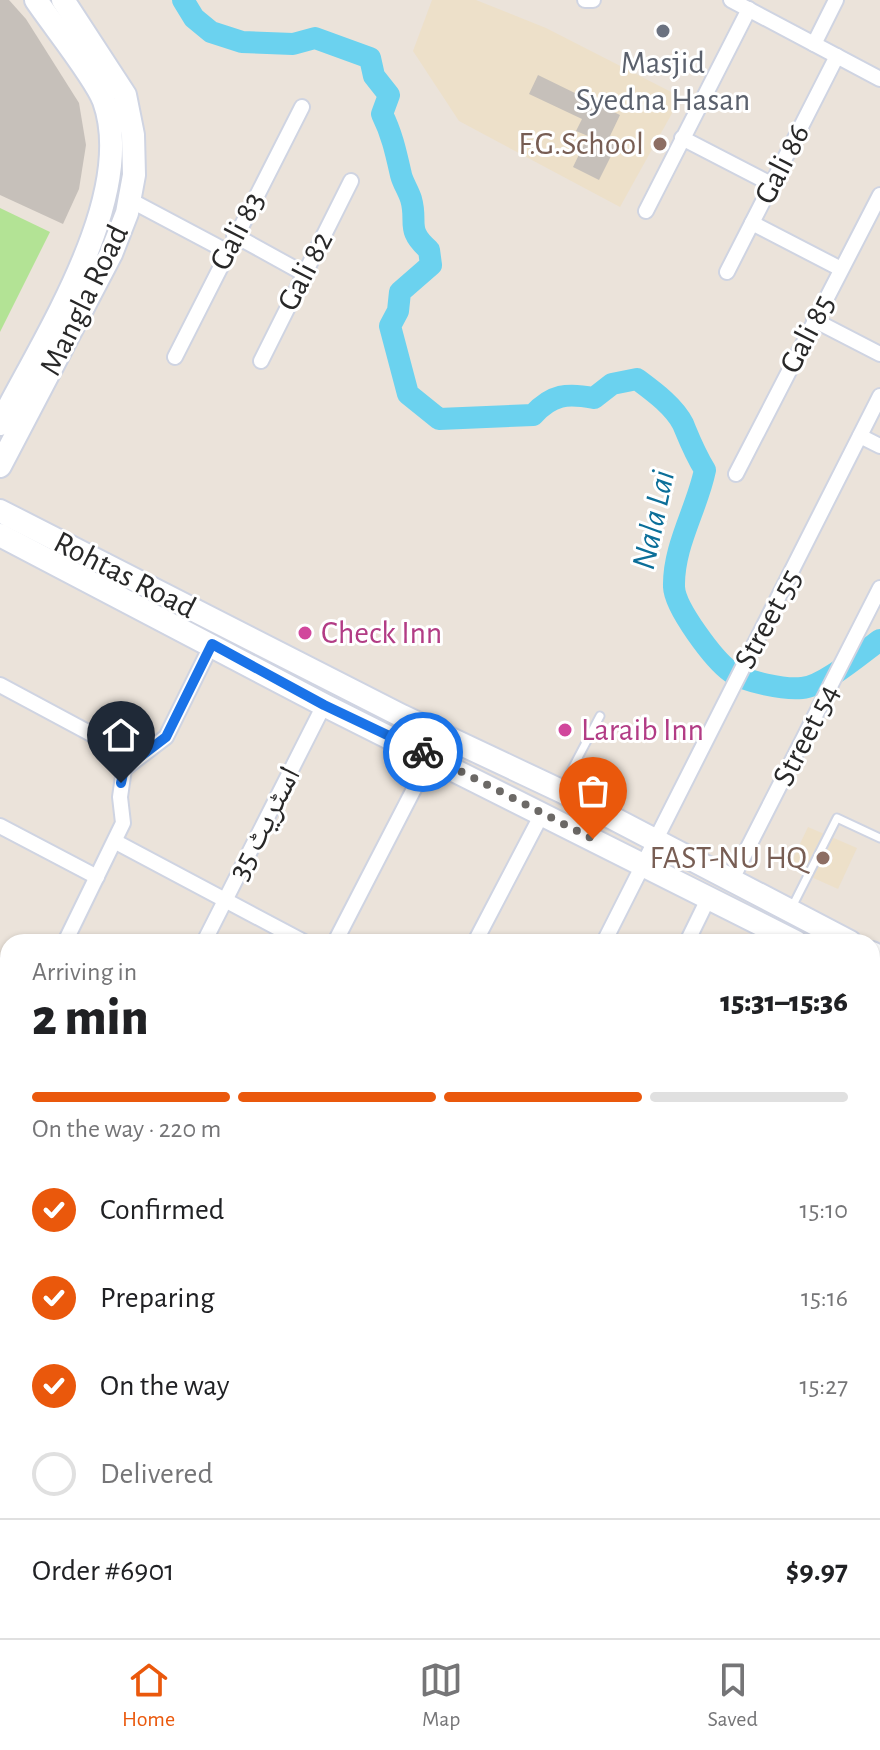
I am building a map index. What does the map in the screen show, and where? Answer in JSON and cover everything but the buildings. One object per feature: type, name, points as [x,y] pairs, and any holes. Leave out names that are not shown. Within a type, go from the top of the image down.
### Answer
[{"type":"main road","name":"Mangla Road","points":[[0,424],[92,242],[112,170],[104,100],[36,0]]},
{"type":"main road","name":"Mangla Road","points":[[0,466],[111,254],[130,200],[134,175],[133,135],[125,95],[63,0]]},
{"type":"main road","name":"Rohtas Road","points":[[0,511],[402,716],[561,791],[834,934]]},
{"type":"main road","name":"Rohtas Road","points":[[0,535],[324,705],[543,812],[643,867],[781,934]]},
{"type":"main road","points":[[789,934],[792,913]]},
{"type":"street","points":[[731,0],[880,79]]},
{"type":"street","points":[[814,44],[836,0]]},
{"type":"street","points":[[646,211],[749,9]]},
{"type":"street","name":"Gali 86","points":[[727,272],[837,56]]},
{"type":"street","name":"Gali 83","points":[[175,357],[234,235],[302,107]]},
{"type":"street","points":[[682,138],[771,184]]},
{"type":"street","name":"Gali 82","points":[[261,361],[351,181]]},
{"type":"street","name":"Gali 85","points":[[736,474],[880,195]]},
{"type":"street","points":[[130,200],[226,251]]},
{"type":"street","points":[[752,223],[841,269]]},
{"type":"street","points":[[234,235],[303,273]]},
{"type":"street","points":[[814,320],[880,354]]},
{"type":"street","name":"Street 55","points":[[608,934],[880,396]]},
{"type":"street","points":[[860,436],[880,446]]},
{"type":"street","name":"Street 54","points":[[731,881],[880,588]]},
{"type":"street","points":[[69,934],[123,823],[120,797],[124,769],[166,737],[212,644]]},
{"type":"street","points":[[0,685],[136,758]]},
{"type":"street","name":"اسٹریٹ 35","points":[[208,934],[324,705]]},
{"type":"street","points":[[339,934],[431,756]]},
{"type":"street","points":[[479,934],[543,812]]},
{"type":"street","points":[[0,826],[97,877]]},
{"type":"street","points":[[116,842],[289,934]]},
{"type":"street","points":[[691,934],[708,899]]},
{"type":"lane","points":[[561,791],[600,716]]},
{"type":"lane","points":[[792,913],[837,818],[880,838]]},
{"type":"shaded area","points":[[432,0],[476,0],[546,28],[681,97],[620,207],[459,121],[413,51]]},
{"type":"shaded area","name":"FAST-NU HQ","points":[[808,827],[857,848],[838,889],[789,867]]},
{"type":"green space","points":[[0,208],[50,232],[0,332]]},
{"type":"waterway","name":"Nala Lai","points":[[183,0],[194,18],[211,32],[242,42],[293,44],[315,38],[370,58],[374,76],[389,95],[382,114],[411,199],[415,231],[429,250],[431,265],[400,292],[398,311],[390,326],[408,394],[439,419],[533,415],[554,399],[568,396],[594,398],[612,384],[637,379],[663,399],[679,417],[705,470],[677,557],[674,587],[688,620],[715,657],[731,672],[746,679],[802,688],[832,675],[880,640]]},
{"type":"way so far","points":[[423,752],[593,839]]},
{"type":"place","name":"Masjid Syedna Hasan","points":[[663,31]]},
{"type":"place","name":"F.G.School","points":[[660,144]]},
{"type":"place","name":"Check Inn","points":[[305,633]]},
{"type":"place","name":"Laraib Inn","points":[[565,730]]},
{"type":"place","name":"FAST-NU HQ","points":[[823,858]]},
{"type":"route","points":[[121,783],[124,769],[166,737],[179,718],[212,644],[324,705],[423,752]]}]
